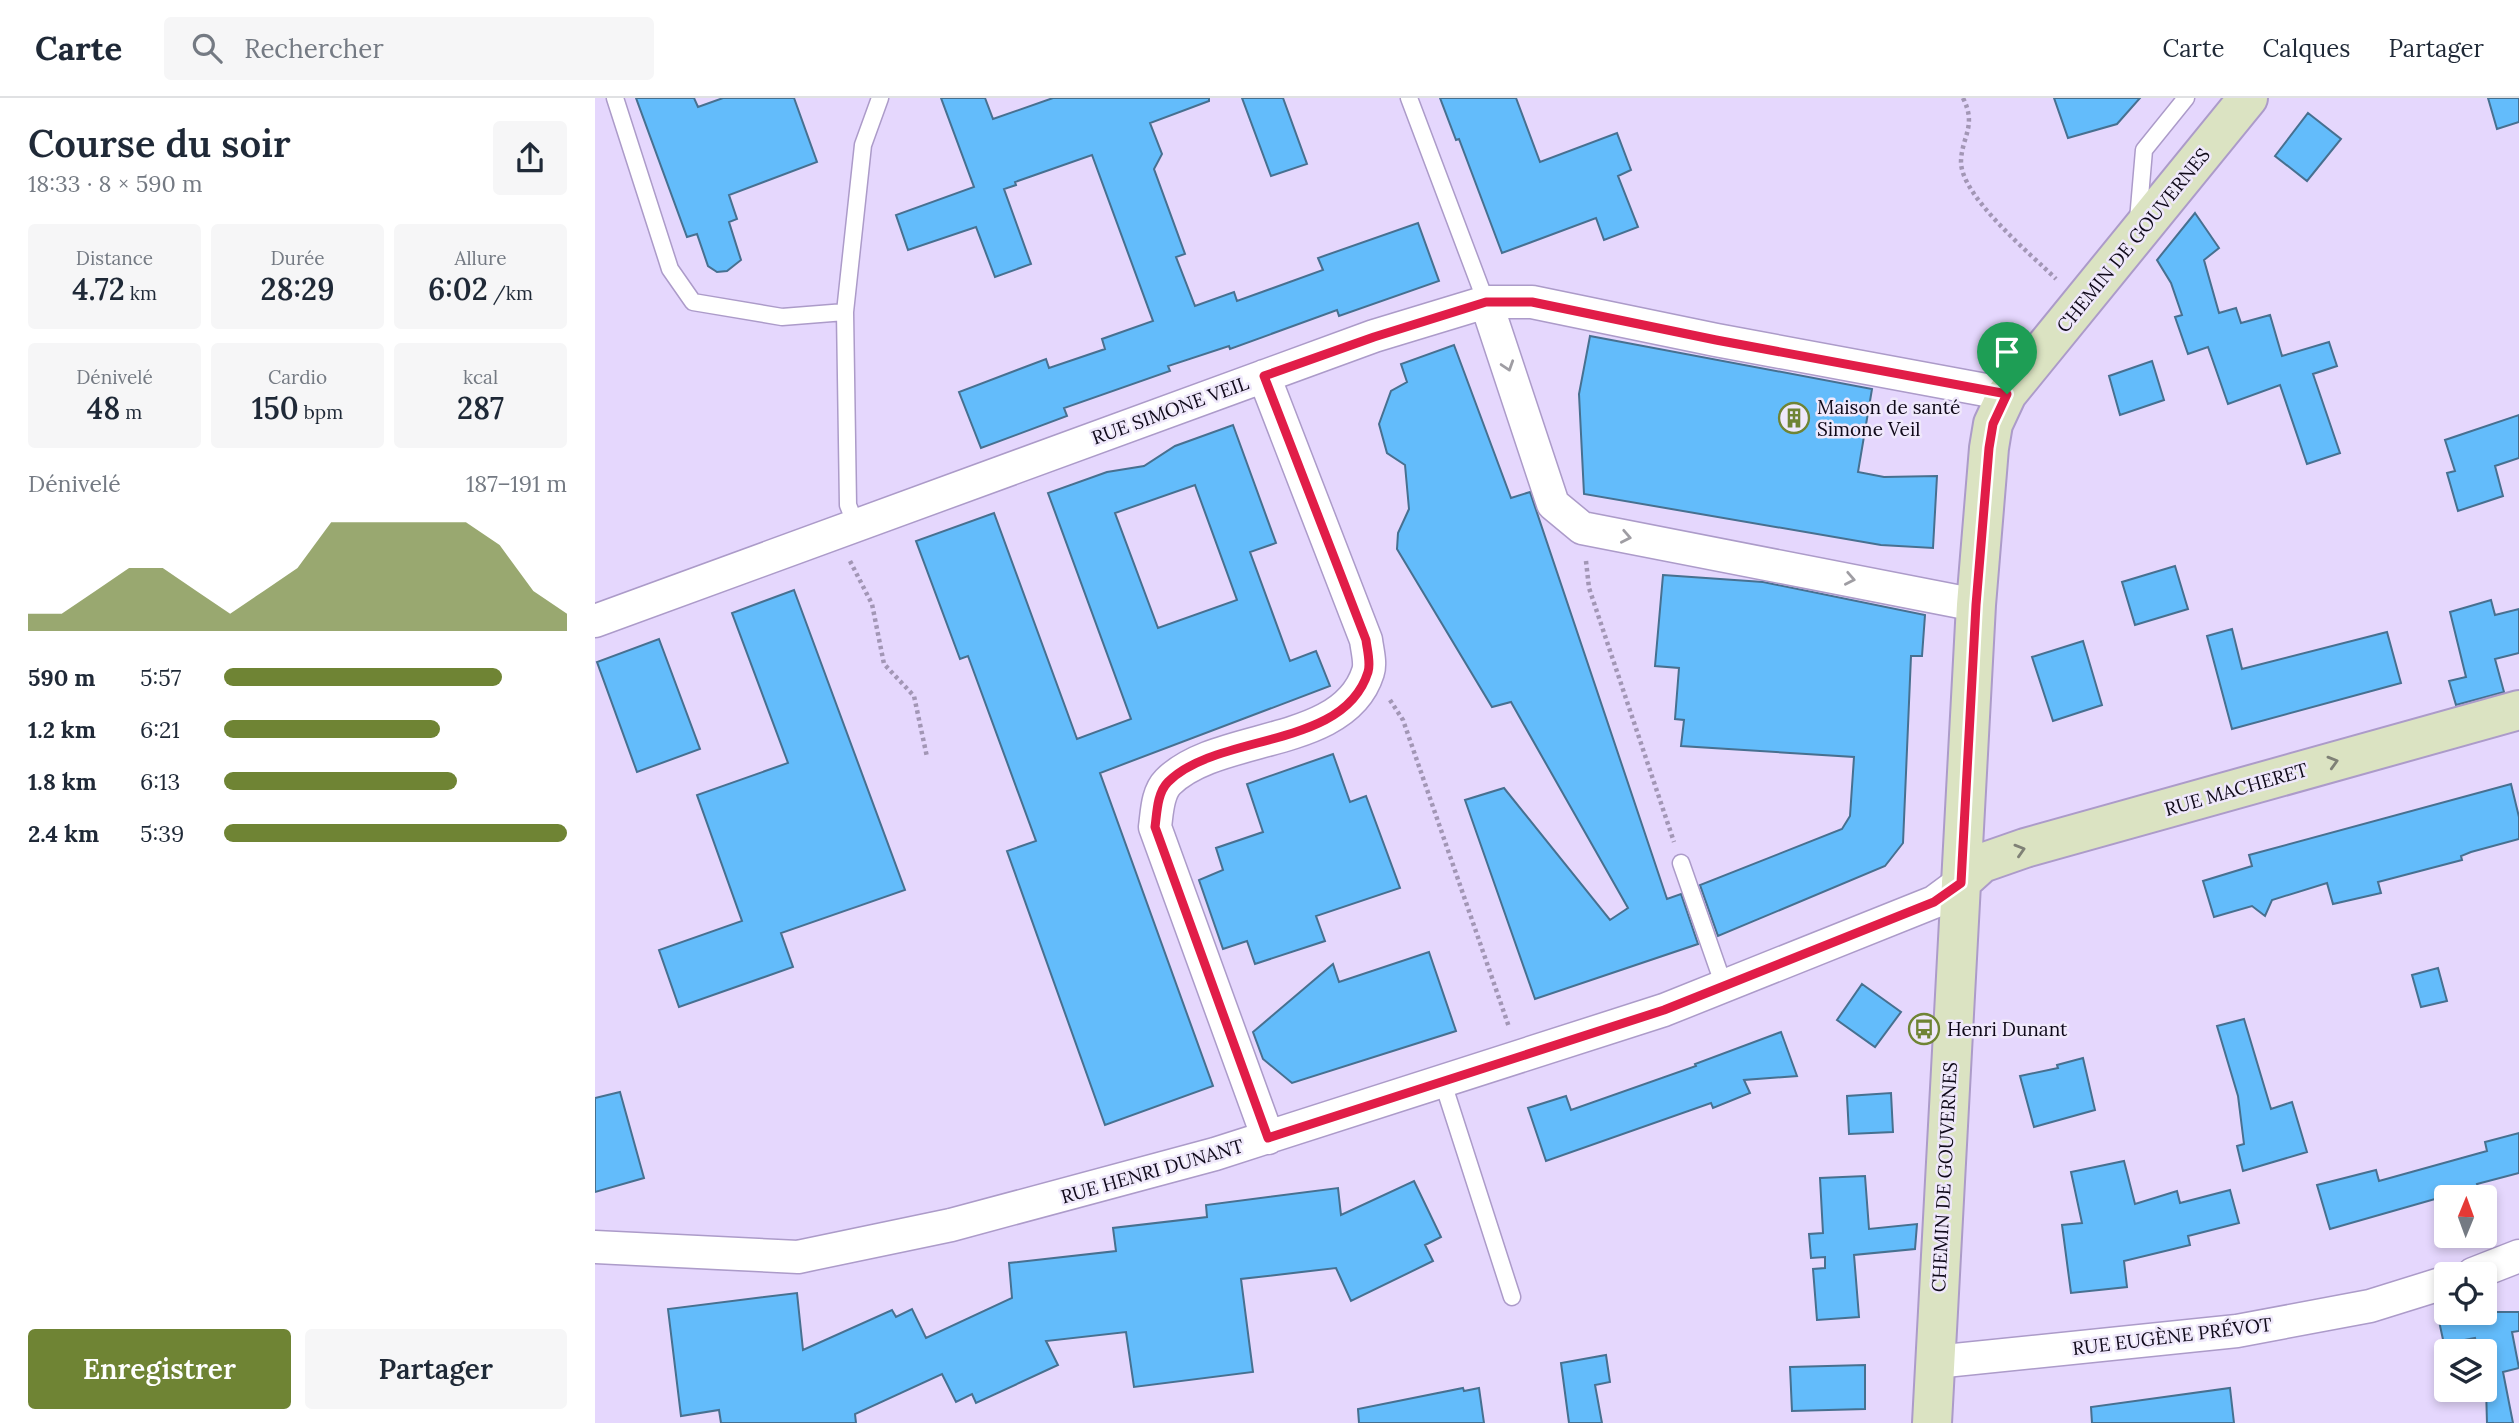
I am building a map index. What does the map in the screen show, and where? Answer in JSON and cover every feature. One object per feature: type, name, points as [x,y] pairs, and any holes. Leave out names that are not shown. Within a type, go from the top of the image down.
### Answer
[{"type":"street","name":"CHEMIN DE GOUVERNES","points":[[1932,1423],[1976,605],[1993,424],[2007,394],[2248,98]]},
{"type":"street","name":"RUE SIMONE VEIL","points":[[595,621],[1264,376],[1374,337],[1486,302],[1532,302],[1730,343],[2007,394]]},
{"type":"street","points":[[1486,302],[1553,504],[1582,528],[1976,605]]},
{"type":"street","points":[[1264,376],[1366,640],[1369,670],[1353,700],[1331,718],[1196,764],[1167,782],[1157,804],[1155,827],[1268,1138]]},
{"type":"street","name":"RUE MACHERET","points":[[1961,883],[1982,863],[2025,848],[2519,710]]},
{"type":"street","name":"RUE HENRI DUNANT","points":[[595,1247],[798,1257],[904,1237],[1181,1164],[1443,1083],[1664,1010],[1934,902],[1961,883]]},
{"type":"street","points":[[2497,1264],[2519,1255]]},
{"type":"street","name":"RUE EUGÈNE PRÉVOT","points":[[1935,1362],[2237,1331],[2370,1306],[2434,1286]]},
{"type":"lane","points":[[615,98],[670,269],[693,302],[782,317],[845,312]]},
{"type":"lane","points":[[846,528],[848,505],[845,312],[863,145],[880,98]]},
{"type":"lane","points":[[1409,98],[1486,302]]},
{"type":"lane","points":[[2137,235],[2144,150],[2186,98]]},
{"type":"lane","points":[[1681,863],[1724,986]]},
{"type":"lane","points":[[1443,1083],[1513,1297]]},
{"type":"path","points":[[1963,98],[1971,126],[1961,163],[1966,181],[1983,205],[2081,304]]},
{"type":"path","points":[[846,528],[872,604],[884,664],[913,696],[927,757]]},
{"type":"path","points":[[1582,528],[1589,588],[1681,863]]},
{"type":"path","points":[[1369,670],[1403,720],[1517,1058]]},
{"type":"building","points":[[636,98],[694,98],[698,107],[723,98],[794,98],[817,162],[729,195],[737,219],[729,222],[741,260],[727,271],[717,272],[708,266],[697,234],[687,237]]},
{"type":"building","points":[[941,98],[985,98],[993,119],[1053,98],[1209,98],[1209,101],[1150,123],[1162,154],[1154,169],[1185,254],[1176,257],[1195,306],[1234,292],[1237,301],[1323,270],[1318,258],[1418,223],[1439,281],[1339,316],[1337,310],[1230,349],[1229,346],[1168,366],[1170,371],[1064,408],[1067,416],[981,448],[959,392],[1046,359],[1049,368],[1105,349],[1102,339],[1153,321],[1092,155],[1015,182],[1016,185],[1004,189],[1031,264],[995,277],[976,227],[908,250],[896,215],[974,187]]},
{"type":"building","points":[[1242,98],[1283,98],[1307,164],[1271,176]]},
{"type":"building","points":[[1440,98],[1516,98],[1540,162],[1617,133],[1631,170],[1618,176],[1638,227],[1604,240],[1596,218],[1502,253],[1459,139],[1456,140]]},
{"type":"building","points":[[2054,98],[2140,98],[2117,124],[2068,138]]},
{"type":"building","points":[[2488,98],[2519,98],[2519,122],[2497,129]]},
{"type":"building","points":[[2308,113],[2341,139],[2307,181],[2275,156]]},
{"type":"building","points":[[2195,213],[2219,248],[2204,260],[2219,313],[2236,308],[2241,323],[2270,315],[2282,356],[2329,342],[2337,366],[2313,374],[2340,453],[2307,464],[2280,385],[2228,404],[2208,347],[2188,354],[2175,317],[2182,315],[2171,283],[2157,260]]},
{"type":"building","points":[[1590,336],[1872,389],[1858,472],[1884,477],[1937,476],[1933,548],[1881,545],[1584,494],[1579,394]]},
{"type":"building","points":[[1454,345],[1511,498],[1530,492],[1667,899],[1681,894],[1698,944],[1535,999],[1465,800],[1504,788],[1610,920],[1628,908],[1511,702],[1492,707],[1397,549],[1398,533],[1409,509],[1405,465],[1387,453],[1379,424],[1391,391],[1407,382],[1401,364]]},
{"type":"building","points":[[2152,361],[2164,400],[2120,415],[2109,376]]},
{"type":"building","points":[[2519,415],[2519,458],[2495,466],[2503,496],[2458,511],[2447,473],[2455,471],[2445,440]]},
{"type":"building","points":[[1233,425],[1276,543],[1250,552],[1290,661],[1316,651],[1330,686],[1100,773],[1213,1086],[1105,1125],[1007,851],[1036,841],[968,656],[960,659],[916,541],[994,513],[1077,739],[1131,719],[1048,493],[1107,472],[1144,466],[1175,446]],"holes":[[[1195,485],[1237,600],[1158,628],[1115,513]]]},
{"type":"building","points":[[2175,566],[2188,609],[2135,625],[2122,582]]},
{"type":"building","points":[[1663,575],[1763,582],[1925,615],[1922,656],[1911,656],[1903,843],[1885,866],[1718,936],[1700,885],[1842,829],[1850,816],[1854,757],[1681,746],[1684,720],[1675,719],[1679,668],[1655,666]]},
{"type":"building","points":[[794,590],[905,890],[781,933],[793,967],[679,1007],[659,950],[742,921],[697,795],[788,763],[732,613]]},
{"type":"building","points":[[2491,600],[2495,615],[2519,609],[2519,653],[2495,659],[2504,692],[2456,705],[2449,681],[2466,677],[2450,612]]},
{"type":"building","points":[[2232,629],[2242,669],[2387,632],[2401,683],[2232,729],[2207,636]]},
{"type":"building","points":[[659,639],[700,749],[637,772],[597,662]]},
{"type":"building","points":[[2083,641],[2102,705],[2053,721],[2032,657]]},
{"type":"building","points":[[1333,754],[1350,802],[1366,796],[1400,888],[1316,916],[1325,941],[1255,964],[1247,941],[1223,949],[1199,880],[1223,870],[1216,848],[1263,832],[1247,784]]},
{"type":"building","points":[[2511,784],[2519,817],[2519,839],[2471,852],[2461,856],[2462,860],[2378,882],[2381,893],[2333,904],[2327,883],[2272,900],[2265,916],[2252,906],[2214,917],[2203,881],[2252,866],[2249,855]]},
{"type":"building","points":[[1429,952],[1456,1031],[1292,1083],[1263,1059],[1253,1032],[1333,964],[1339,982]]},
{"type":"building","points":[[2438,968],[2447,1001],[2421,1007],[2412,975]]},
{"type":"building","points":[[1862,984],[1901,1012],[1875,1047],[1837,1020]]},
{"type":"building","points":[[2244,1019],[2271,1109],[2292,1102],[2307,1152],[2243,1171],[2237,1146],[2244,1144],[2238,1096],[2217,1026]]},
{"type":"building","points":[[1781,1032],[1797,1076],[1744,1080],[1750,1093],[1713,1108],[1711,1103],[1546,1161],[1528,1108],[1566,1096],[1571,1110],[1696,1066],[1695,1064]]},
{"type":"building","points":[[2083,1058],[2095,1110],[2034,1127],[2020,1076],[2058,1068],[2057,1065]]},
{"type":"building","points":[[620,1092],[644,1178],[595,1192],[595,1098]]},
{"type":"building","points":[[1891,1093],[1893,1132],[1849,1134],[1847,1096]]},
{"type":"building","points":[[2519,1133],[2519,1173],[2477,1185],[2434,1185],[2434,1199],[2330,1229],[2317,1185],[2376,1170],[2379,1181],[2487,1151],[2485,1142]]},
{"type":"building","points":[[2124,1161],[2135,1204],[2177,1191],[2180,1203],[2230,1190],[2239,1223],[2188,1236],[2190,1245],[2124,1261],[2127,1287],[2071,1293],[2062,1225],[2082,1223],[2071,1172]]},
{"type":"building","points":[[1865,1176],[1869,1229],[1917,1224],[1915,1249],[1854,1255],[1859,1317],[1817,1320],[1813,1269],[1825,1268],[1825,1257],[1811,1258],[1809,1234],[1823,1233],[1820,1178]]},
{"type":"building","points":[[1414,1181],[1441,1237],[1425,1245],[1433,1261],[1351,1301],[1336,1268],[1241,1279],[1253,1372],[1134,1387],[1126,1332],[1046,1341],[1058,1365],[976,1403],[972,1394],[956,1402],[942,1374],[855,1414],[856,1423],[721,1423],[719,1410],[681,1416],[668,1309],[797,1293],[803,1350],[892,1310],[896,1317],[912,1309],[926,1338],[1012,1298],[1009,1263],[1116,1251],[1113,1228],[1207,1217],[1206,1205],[1338,1188],[1341,1215]]},
{"type":"building","points":[[2497,1312],[2519,1312],[2519,1331],[2512,1332],[2519,1368],[2503,1372],[2513,1423],[2487,1423],[2486,1402],[2497,1402],[2497,1339],[2443,1339],[2440,1325],[2497,1325]]},
{"type":"building","points":[[1606,1355],[1610,1382],[1595,1385],[1602,1423],[1569,1423],[1561,1363]]},
{"type":"building","points":[[1865,1365],[1865,1409],[1792,1411],[1790,1367]]},
{"type":"building","points":[[1463,1388],[1464,1391],[1479,1388],[1484,1423],[1359,1423],[1358,1409]]},
{"type":"building","points":[[2230,1388],[2234,1423],[2092,1423],[2091,1407]]},
{"type":"place","name":"Maison de santé Simone Veil","points":[[1794,418]]},
{"type":"place","name":"Henri Dunant","points":[[1924,1029]]},
{"type":"route","points":[[1486,302],[1532,302],[1716,340],[2007,394],[1993,424],[1989,448],[1976,605],[1961,883],[1934,902],[1664,1010],[1268,1138],[1155,827],[1157,804],[1167,782],[1196,764],[1331,718],[1353,700],[1369,670],[1366,640],[1264,376],[1374,337],[1486,302]]}]
